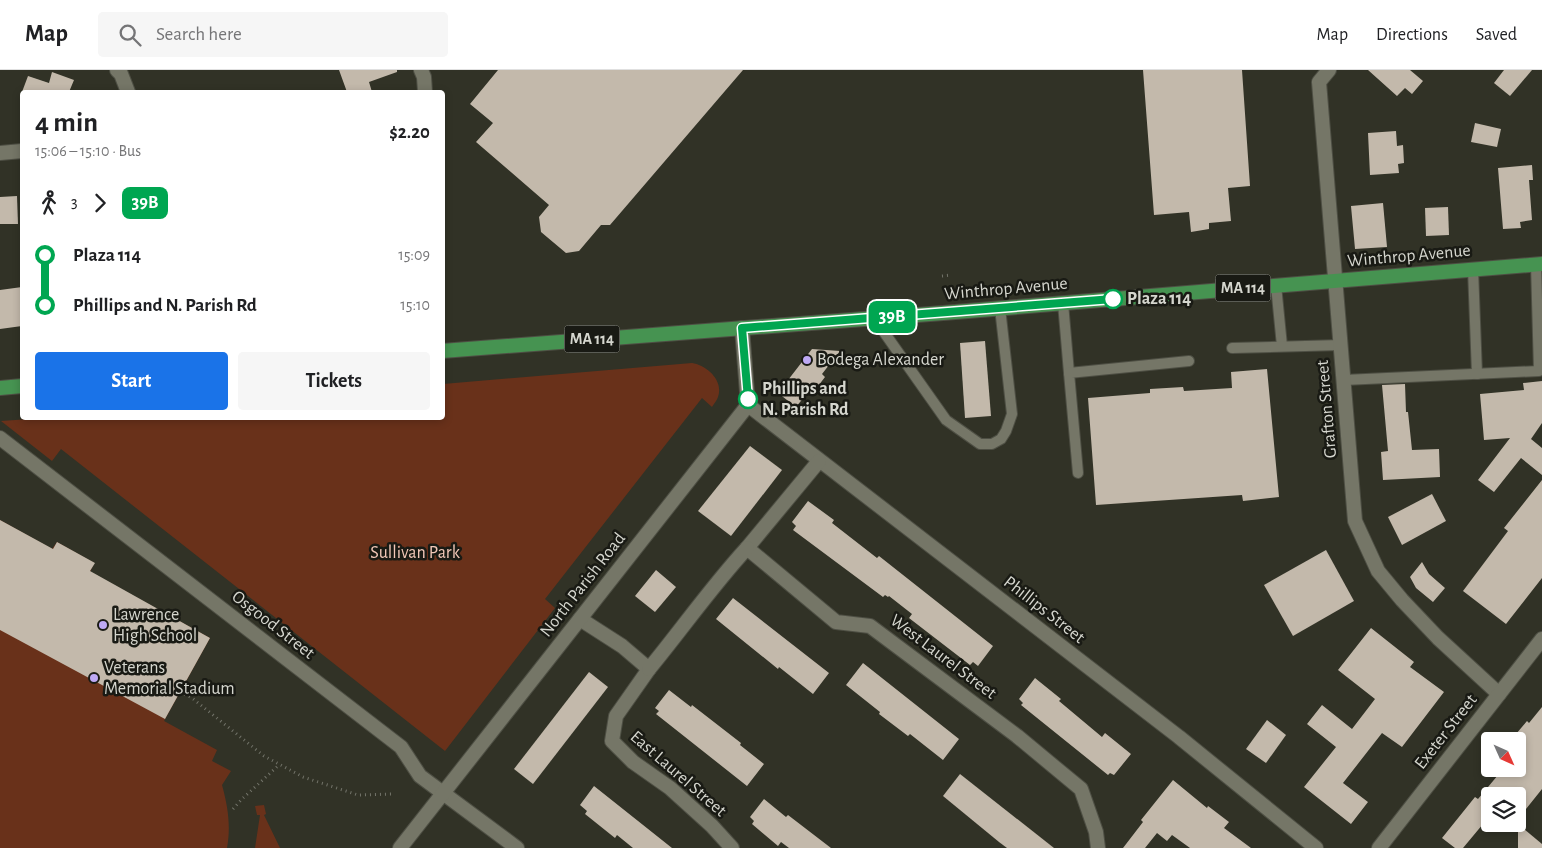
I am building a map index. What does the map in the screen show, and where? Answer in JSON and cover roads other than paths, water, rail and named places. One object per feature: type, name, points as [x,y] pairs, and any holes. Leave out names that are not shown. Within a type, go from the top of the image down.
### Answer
[{"type":"main road","name":"Winthrop Avenue","points":[[445,351],[1539,264]]},
{"type":"main road","points":[[0,388],[20,386]]},
{"type":"street","points":[[117,70],[122,74],[127,90]]},
{"type":"street","points":[[421,70],[424,77],[425,90]]},
{"type":"street","name":"Grafton Street","points":[[1329,70],[1319,82],[1355,521],[1378,571],[1402,600],[1438,638],[1499,694]]},
{"type":"street","points":[[0,153],[20,151]]},
{"type":"street","points":[[742,328],[748,405]]},
{"type":"street","name":"Phillips Street","points":[[748,405],[1179,737],[1316,848]]},
{"type":"street","name":"North Parish Road","points":[[400,848],[748,405]]},
{"type":"street","name":"Osgood Street","points":[[0,438],[401,747],[420,776],[517,848]]},
{"type":"street","points":[[580,619],[622,646],[649,669],[682,630],[727,570],[819,461]]},
{"type":"street","name":"West Laurel Street","points":[[747,548],[836,622],[870,626],[1017,736],[1081,789],[1096,832],[1098,848]]},
{"type":"street","name":"Exeter Street","points":[[1380,848],[1542,639]]},
{"type":"street","name":"East Laurel Street","points":[[649,669],[616,716],[612,741],[633,762],[670,788],[712,826],[732,848]]},
{"type":"lane","points":[[1344,380],[1539,371],[1539,264]]},
{"type":"lane","points":[[1473,269],[1478,374]]},
{"type":"lane","points":[[1276,285],[1282,346]]},
{"type":"lane","points":[[1063,303],[1078,473]]},
{"type":"lane","points":[[874,318],[946,420],[980,444],[992,444],[1001,439],[1012,414],[1000,308]]},
{"type":"lane","points":[[1232,348],[1341,344]]},
{"type":"lane","points":[[1069,374],[1189,361]]},
{"type":"place","name":"Plaza 114","points":[[1113,299]]},
{"type":"place","name":"Bodega Alexander","points":[[807,360]]},
{"type":"place","name":"Phillips and N. Parish Rd","points":[[748,399]]},
{"type":"place","name":"Lawrence High School","points":[[103,625]]},
{"type":"place","name":"Veterans Memorial Stadium","points":[[94,678]]},
{"type":"park label","name":"Sullivan Park","points":[[415,553]]}]
